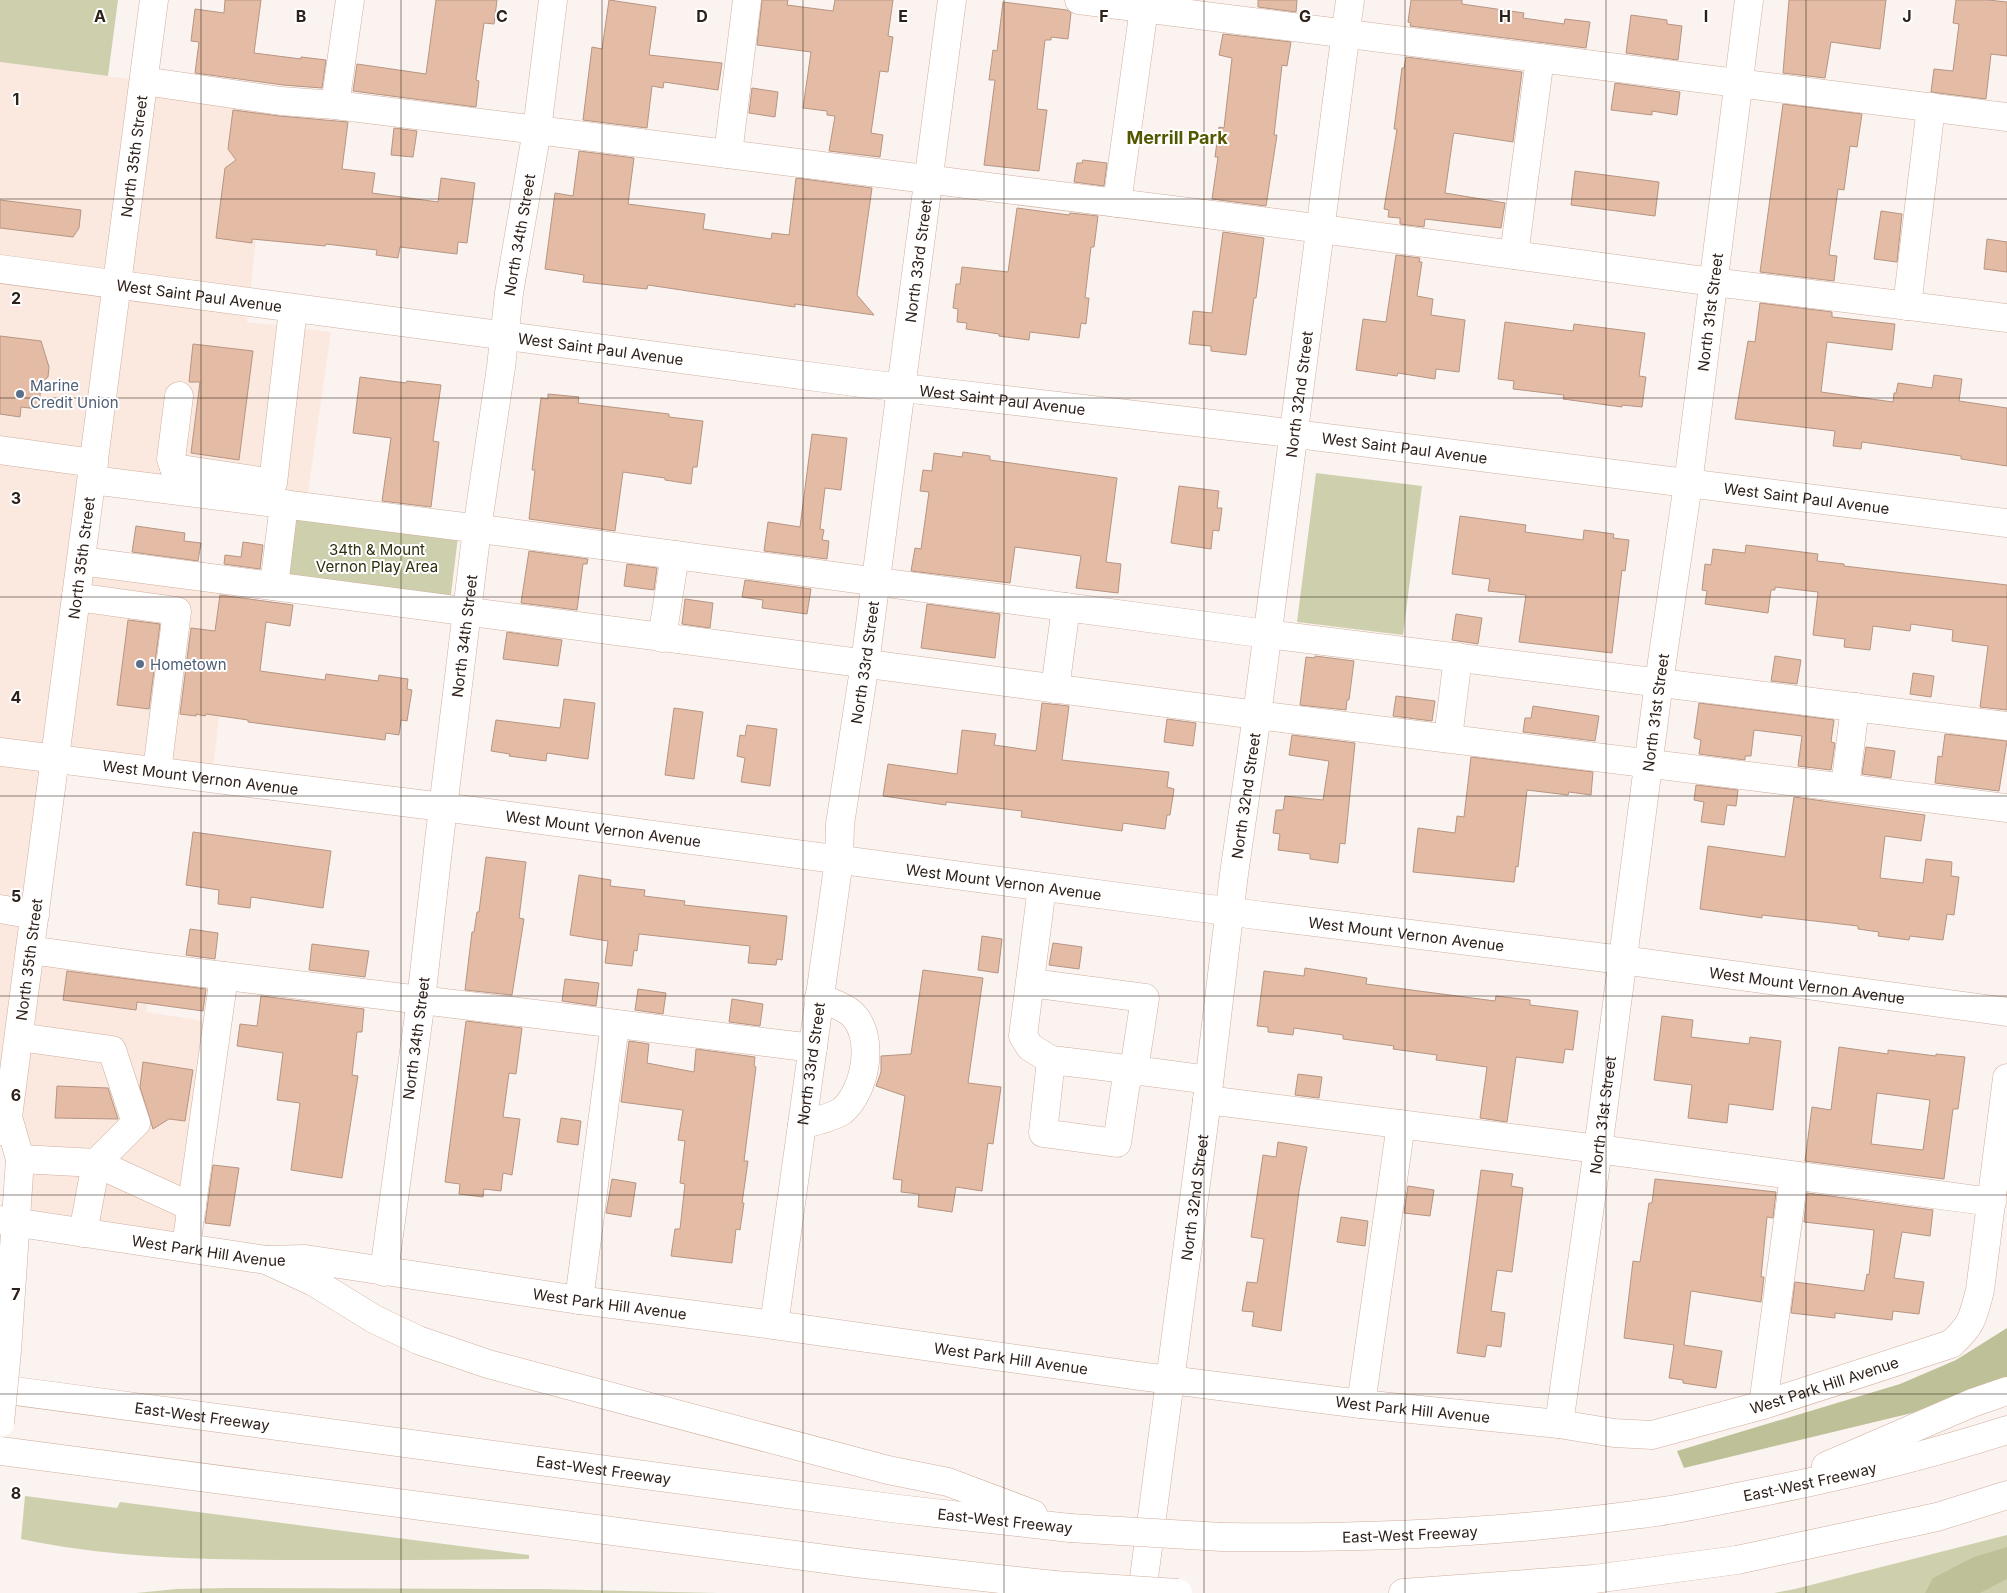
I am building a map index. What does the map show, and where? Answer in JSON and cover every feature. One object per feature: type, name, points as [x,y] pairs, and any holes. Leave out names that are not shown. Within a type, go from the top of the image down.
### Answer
[{"type":"main road","name":"North 35th Street","points":[[0,1423],[7,1351],[8,1222],[20,1159],[4,1124],[19,1037],[154,0]]},
{"type":"main road","points":[[335,105],[350,0]]},
{"type":"main road","name":"North 34th Street","points":[[384,1272],[421,1000],[477,529],[504,336],[508,293],[537,130],[554,0]]},
{"type":"main road","points":[[728,154],[747,0]]},
{"type":"main road","name":"North 33rd Street","points":[[774,1325],[820,997],[838,860],[840,824],[865,664],[952,0]]},
{"type":"main road","points":[[1079,0],[2007,117]]},
{"type":"main road","name":"North 32nd Street","points":[[1142,1593],[1350,0]]},
{"type":"main road","name":"North 31st Street","points":[[1559,1424],[1688,484],[1749,0]]},
{"type":"main road","points":[[1118,203],[1144,8]]},
{"type":"main road","points":[[1514,255],[1540,58]]},
{"type":"main road","points":[[144,81],[281,101],[335,105],[1118,203],[1713,282],[2007,318]]},
{"type":"main road","points":[[1907,306],[1931,107]]},
{"type":"main road","name":"West Saint Paul Avenue","points":[[0,269],[117,286],[902,388],[1294,434],[2007,523]]},
{"type":"main road","points":[[0,450],[93,471],[175,479],[273,483],[293,309]]},
{"type":"main road","points":[[175,479],[171,459],[179,396]]},
{"type":"main road","points":[[175,479],[284,504],[1267,634],[2007,726]]},
{"type":"main road","points":[[274,586],[284,504]]},
{"type":"main road","points":[[662,638],[674,555]]},
{"type":"main road","points":[[81,562],[1257,715],[2007,808]]},
{"type":"main road","points":[[76,597],[177,611],[156,771]]},
{"type":"main road","points":[[1055,688],[1066,607]]},
{"type":"main road","points":[[1448,738],[1458,657]]},
{"type":"main road","points":[[1845,787],[1855,706]]},
{"type":"main road","name":"West Mount Vernon Avenue","points":[[0,752],[444,807],[1042,888],[1622,960],[2007,1012]]},
{"type":"main road","points":[[1042,888],[1023,1036],[1030,1047],[1051,1060],[1134,1070],[1208,1090],[1401,1124],[1992,1202]]},
{"type":"main road","points":[[0,909],[35,915]]},
{"type":"main road","points":[[30,950],[224,976],[812,1048]]},
{"type":"main road","points":[[186,1247],[224,976]]},
{"type":"main road","points":[[1031,983],[1145,998],[1134,1070],[1126,1082],[1117,1143],[1043,1133],[1051,1060]]},
{"type":"main road","points":[[802,1125],[841,1112],[854,1096],[864,1073],[865,1048],[862,1029],[850,1012],[820,997]]},
{"type":"main road","points":[[579,1300],[615,1024]]},
{"type":"main road","points":[[19,1037],[112,1050],[136,1123],[96,1163],[83,1233]]},
{"type":"main road","name":"West Park Hill Avenue","points":[[8,1222],[266,1260],[305,1259],[579,1300],[1361,1404],[1559,1424],[1614,1433],[1652,1435],[1763,1405],[1951,1344],[1966,1331],[1974,1314],[1980,1290],[2007,1078]]},
{"type":"main road","points":[[1361,1404],[1401,1124]]},
{"type":"main road","points":[[20,1159],[96,1163],[192,1207]]},
{"type":"main road","points":[[1763,1405],[1794,1176]]},
{"type":"main road","points":[[266,1260],[314,1282],[374,1319],[418,1340],[450,1352],[488,1364],[888,1470],[948,1482],[1070,1528]]},
{"type":"main road","name":"East-West Freeway","points":[[0,1389],[889,1507],[1070,1528],[1222,1537],[1341,1538],[1412,1535],[1578,1522],[1643,1514],[1771,1491],[1841,1476],[1955,1446],[2007,1430]]},
{"type":"main road","points":[[1771,1491],[1972,1403],[2007,1390]]},
{"type":"main road","points":[[0,1451],[846,1562],[1054,1585],[1178,1593]]},
{"type":"main road","points":[[1403,1593],[1594,1579],[1737,1560],[1937,1517],[2007,1495]]},
{"type":"shaded area","points":[[0,62],[144,81],[272,91],[247,322],[331,332],[306,507],[92,480],[81,561],[235,581],[212,778],[55,759],[30,950],[152,967],[146,1012],[217,1023],[186,1247],[16,1223],[0,1112]]},
{"type":"green space","points":[[0,0],[118,0],[108,76],[0,62]]},
{"type":"green space","points":[[1316,473],[1422,486],[1403,635],[1297,622]]},
{"type":"green space","name":"34th & Mount Vernon Play Area","points":[[292,513],[458,537],[450,602],[284,577]]},
{"type":"green space","points":[[2007,1328],[2007,1377],[1912,1413],[1684,1468],[1677,1451],[1900,1384],[1956,1360]]},
{"type":"green space","points":[[25,1496],[117,1508],[120,1502],[529,1555],[529,1559],[236,1560],[92,1551],[21,1539]]},
{"type":"green space","points":[[2007,1535],[2007,1593],[1774,1593],[1795,1589]]},
{"type":"green space","points":[[2007,1547],[2007,1579],[1980,1593],[1925,1593],[1933,1578],[1974,1557]]},
{"type":"green space","points":[[177,1589],[541,1589],[718,1593],[136,1593]]},
{"type":"building","points":[[225,0],[261,0],[254,53],[326,60],[322,88],[283,85],[195,73],[199,42],[191,41],[195,9],[224,13]]},
{"type":"building","points":[[436,0],[497,0],[494,24],[484,23],[476,80],[479,81],[476,107],[353,91],[357,64],[426,74]]},
{"type":"building","points":[[609,0],[656,7],[649,55],[722,63],[718,90],[664,82],[663,88],[652,86],[647,128],[583,120],[592,47],[602,49]]},
{"type":"building","points":[[762,0],[788,0],[787,5],[833,11],[835,0],[893,0],[888,36],[893,37],[888,72],[880,71],[871,133],[883,135],[880,157],[829,151],[835,116],[827,115],[827,111],[803,108],[811,52],[757,45]]},
{"type":"building","points":[[1258,0],[1297,0],[1296,12],[1258,7]]},
{"type":"building","points":[[1411,0],[1462,0],[1462,4],[1524,13],[1523,18],[1564,24],[1565,19],[1590,22],[1586,48],[1410,26],[1411,23],[1408,22]]},
{"type":"building","points":[[1789,0],[1886,0],[1880,49],[1831,42],[1825,78],[1783,73]]},
{"type":"building","points":[[1956,0],[2007,2],[2007,56],[1991,54],[1986,99],[1931,92],[1934,69],[1953,71],[1959,24],[1953,23]]},
{"type":"building","points":[[1003,2],[1067,10],[1071,13],[1068,39],[1051,37],[1051,40],[1045,40],[1037,109],[1047,110],[1039,171],[984,165],[995,80],[989,80],[993,50],[997,51]]},
{"type":"building","points":[[1631,15],[1667,20],[1667,24],[1682,26],[1678,60],[1626,53]]},
{"type":"building","points":[[1223,34],[1291,42],[1287,66],[1282,65],[1274,135],[1277,135],[1266,206],[1212,199],[1218,157],[1215,157],[1219,127],[1224,128],[1232,58],[1219,55]]},
{"type":"building","points":[[1406,57],[1522,72],[1513,142],[1454,133],[1445,193],[1505,203],[1501,228],[1425,219],[1424,227],[1400,224],[1400,218],[1388,217],[1389,210],[1384,209],[1397,129],[1394,129],[1402,68],[1404,68]]},
{"type":"building","points":[[1615,83],[1680,92],[1677,115],[1652,111],[1652,115],[1611,110]]},
{"type":"building","points":[[752,88],[778,92],[775,117],[749,113]]},
{"type":"building","points":[[1783,104],[1862,114],[1857,147],[1850,146],[1844,190],[1838,189],[1829,255],[1837,256],[1834,281],[1760,272]]},
{"type":"building","points":[[233,110],[348,122],[342,169],[375,173],[372,193],[438,202],[441,178],[475,183],[467,243],[458,242],[457,254],[400,247],[398,258],[376,255],[377,250],[326,244],[325,246],[252,239],[252,243],[216,238],[225,168],[236,160],[228,149]]},
{"type":"building","points":[[394,128],[417,131],[413,157],[391,155]]},
{"type":"building","points":[[579,151],[634,158],[628,204],[705,214],[703,229],[771,239],[772,233],[789,235],[796,178],[872,188],[857,295],[874,315],[795,304],[795,307],[648,285],[647,289],[583,282],[584,275],[545,269],[555,193],[573,196]]},
{"type":"building","points":[[1083,160],[1107,163],[1104,186],[1074,182],[1077,163],[1082,163]]},
{"type":"building","points":[[1575,171],[1659,182],[1655,216],[1571,205]]},
{"type":"building","points":[[0,200],[81,210],[79,228],[73,237],[0,228]]},
{"type":"building","points":[[1017,208],[1069,215],[1070,213],[1098,216],[1094,247],[1091,247],[1085,298],[1089,298],[1086,324],[1081,323],[1079,338],[1030,332],[1029,340],[966,329],[967,323],[957,322],[958,309],[953,308],[956,284],[960,284],[962,267],[1008,272]]},
{"type":"building","points":[[1881,211],[1902,214],[1897,262],[1874,259]]},
{"type":"building","points":[[1223,232],[1264,238],[1246,355],[1211,351],[1211,346],[1189,344],[1193,311],[1212,313]]},
{"type":"building","points":[[1987,239],[2007,242],[2007,272],[1984,269]]},
{"type":"building","points":[[1396,255],[1420,258],[1419,262],[1422,262],[1417,296],[1433,299],[1431,315],[1465,320],[1459,372],[1436,369],[1435,379],[1398,373],[1397,376],[1356,370],[1363,319],[1386,322]]},
{"type":"building","points":[[1760,303],[1832,312],[1832,317],[1895,324],[1892,350],[1827,342],[1821,392],[1893,402],[1898,383],[1932,388],[1934,375],[1962,379],[1959,401],[2007,408],[2007,466],[1961,459],[1961,456],[1862,442],[1861,449],[1833,446],[1835,431],[1735,419],[1748,341],[1755,342]]},
{"type":"building","points":[[1505,322],[1573,331],[1574,324],[1645,333],[1639,376],[1646,377],[1642,407],[1622,405],[1622,407],[1563,399],[1564,395],[1513,389],[1514,381],[1498,379]]},
{"type":"building","name":"Marine Credit Union","points":[[0,336],[41,341],[49,367],[48,377],[42,382],[38,409],[21,407],[20,417],[0,414]]},
{"type":"building","points":[[193,344],[253,351],[239,460],[191,453],[200,382],[189,382]]},
{"type":"building","points":[[360,377],[441,385],[433,441],[439,442],[431,507],[382,501],[391,438],[353,433]]},
{"type":"building","points":[[548,394],[579,397],[578,403],[669,414],[669,417],[703,421],[697,467],[693,467],[691,484],[623,472],[615,531],[529,519],[535,470],[532,470],[541,398],[548,399]]},
{"type":"building","points":[[812,434],[847,438],[841,490],[825,488],[820,529],[824,530],[822,540],[829,541],[827,559],[764,551],[768,522],[800,527]]},
{"type":"building","points":[[963,452],[990,456],[990,460],[1117,478],[1106,562],[1121,564],[1118,593],[1076,588],[1081,556],[1015,547],[1010,583],[911,571],[915,548],[921,549],[929,492],[920,491],[923,470],[932,471],[934,453],[962,457]]},
{"type":"building","points":[[1179,486],[1219,491],[1217,508],[1222,508],[1219,531],[1213,530],[1211,549],[1171,543]]},
{"type":"building","points":[[1460,516],[1526,525],[1525,532],[1583,540],[1584,530],[1614,534],[1613,538],[1629,540],[1625,571],[1622,570],[1612,653],[1519,642],[1526,595],[1488,591],[1490,579],[1452,574]]},
{"type":"building","points":[[136,526],[185,533],[184,541],[201,543],[198,561],[132,552]]},
{"type":"building","points":[[243,542],[263,545],[260,569],[224,564],[225,555],[241,557]]},
{"type":"building","points":[[1746,545],[1818,554],[1817,561],[1844,564],[1844,566],[2007,585],[2007,710],[1980,707],[1988,646],[1952,641],[1953,630],[1911,624],[1910,631],[1873,626],[1870,650],[1844,647],[1845,639],[1813,635],[1818,592],[1775,587],[1775,590],[1771,590],[1768,613],[1705,604],[1707,591],[1702,590],[1705,564],[1711,565],[1713,549],[1745,553]]},
{"type":"building","points":[[529,551],[588,559],[587,564],[583,564],[577,610],[521,603]]},
{"type":"building","points":[[627,564],[657,568],[654,590],[624,586]]},
{"type":"building","points":[[745,580],[811,589],[807,614],[762,608],[763,600],[742,597]]},
{"type":"building","points":[[220,595],[293,605],[290,626],[266,622],[260,671],[325,680],[326,674],[378,681],[379,675],[408,679],[407,689],[412,690],[407,721],[401,720],[399,735],[386,733],[385,740],[248,722],[248,720],[206,714],[205,716],[196,714],[196,716],[180,714],[191,628],[215,631]]},
{"type":"building","points":[[685,599],[713,603],[710,628],[682,624]]},
{"type":"building","points":[[927,604],[1000,614],[995,658],[921,648]]},
{"type":"building","points":[[1456,614],[1482,618],[1478,644],[1452,640]]},
{"type":"building","name":"Hometown","points":[[128,620],[160,624],[149,709],[117,705]]},
{"type":"building","points":[[507,632],[562,640],[558,666],[503,659]]},
{"type":"building","points":[[1315,656],[1354,661],[1346,710],[1300,705],[1306,657],[1315,658]]},
{"type":"building","points":[[1775,656],[1801,660],[1797,684],[1771,681]]},
{"type":"building","points":[[1913,673],[1934,676],[1931,697],[1910,694]]},
{"type":"building","points":[[1396,696],[1435,701],[1432,721],[1393,716]]},
{"type":"building","points":[[564,699],[595,703],[588,759],[547,753],[546,761],[509,756],[510,754],[491,751],[496,720],[560,728]]},
{"type":"building","points":[[1042,703],[1069,706],[1062,760],[1169,772],[1167,787],[1174,789],[1170,815],[1167,815],[1165,829],[1123,823],[1122,831],[1021,817],[1022,811],[946,802],[946,805],[883,796],[888,764],[957,774],[962,730],[996,734],[994,745],[1036,751]]},
{"type":"building","points":[[1699,703],[1834,720],[1831,742],[1835,743],[1831,770],[1798,766],[1802,736],[1754,730],[1751,756],[1745,756],[1745,760],[1699,754],[1701,740],[1694,738]]},
{"type":"building","points":[[1533,706],[1599,716],[1595,741],[1523,732],[1525,718],[1531,718]]},
{"type":"building","points":[[674,708],[703,712],[694,779],[665,775]]},
{"type":"building","points":[[1167,719],[1196,723],[1193,746],[1164,742]]},
{"type":"building","points":[[747,725],[777,729],[770,786],[741,782],[745,758],[737,756],[740,735],[745,736]]},
{"type":"building","points":[[1945,734],[2007,741],[1999,791],[1935,783],[1938,756],[1942,757]]},
{"type":"building","points":[[1292,735],[1355,743],[1345,844],[1340,843],[1338,863],[1310,859],[1310,854],[1278,850],[1280,834],[1273,833],[1276,810],[1283,810],[1285,796],[1323,800],[1329,761],[1289,755]]},
{"type":"building","points":[[1866,747],[1895,751],[1891,778],[1862,774]]},
{"type":"building","points":[[1471,757],[1593,772],[1591,795],[1569,792],[1568,795],[1527,790],[1518,867],[1516,866],[1514,882],[1413,872],[1418,828],[1455,833],[1457,816],[1464,817]]},
{"type":"building","points":[[1696,785],[1738,790],[1736,806],[1727,805],[1724,825],[1701,822],[1704,802],[1694,800]]},
{"type":"building","points":[[1794,797],[1925,815],[1921,841],[1885,836],[1880,878],[1923,883],[1926,859],[1952,862],[1951,876],[1959,877],[1954,915],[1947,914],[1943,940],[1910,936],[1909,940],[1878,936],[1879,932],[1858,929],[1858,926],[1762,915],[1762,918],[1700,909],[1708,846],[1785,857]]},
{"type":"building","points":[[193,832],[331,851],[323,908],[251,897],[250,908],[218,904],[219,890],[186,885]]},
{"type":"building","points":[[486,857],[526,862],[519,918],[524,919],[512,995],[465,990],[472,932],[474,932],[477,912],[479,912]]},
{"type":"building","points":[[579,875],[611,880],[610,886],[645,890],[644,896],[685,901],[684,905],[787,916],[782,960],[777,959],[776,965],[748,963],[750,946],[639,934],[637,951],[634,950],[632,966],[605,963],[608,941],[570,935]]},
{"type":"building","points":[[190,929],[218,933],[215,959],[186,955]]},
{"type":"building","points":[[982,936],[1002,939],[998,973],[978,970]]},
{"type":"building","points":[[1053,943],[1082,947],[1079,969],[1049,965]]},
{"type":"building","points":[[312,944],[369,951],[365,977],[309,970]]},
{"type":"building","points":[[1305,968],[1367,978],[1366,984],[1495,1001],[1496,996],[1530,1000],[1530,1005],[1578,1011],[1573,1050],[1565,1049],[1563,1063],[1516,1057],[1507,1122],[1480,1118],[1487,1067],[1436,1060],[1437,1055],[1393,1049],[1394,1046],[1343,1039],[1343,1035],[1294,1028],[1293,1035],[1268,1032],[1268,1027],[1257,1026],[1264,971],[1304,976]]},
{"type":"building","points":[[923,970],[983,978],[968,1083],[1001,1087],[993,1144],[988,1143],[982,1191],[956,1187],[952,1212],[918,1207],[919,1194],[901,1192],[902,1180],[893,1179],[905,1096],[876,1086],[881,1072],[881,1056],[911,1054]]},
{"type":"building","points":[[67,971],[206,989],[203,1011],[137,1002],[136,1010],[63,1000]]},
{"type":"building","points":[[565,979],[599,983],[596,1006],[562,1001]]},
{"type":"building","points":[[638,989],[666,993],[663,1014],[635,1010]]},
{"type":"building","points":[[261,996],[364,1009],[362,1032],[357,1032],[352,1075],[358,1076],[342,1178],[291,1170],[300,1103],[277,1100],[283,1053],[237,1046],[240,1024],[257,1026]]},
{"type":"building","points":[[732,999],[763,1004],[760,1026],[729,1022]]},
{"type":"building","points":[[1662,1016],[1693,1020],[1691,1037],[1749,1044],[1750,1037],[1781,1041],[1773,1110],[1729,1104],[1727,1123],[1688,1118],[1692,1085],[1654,1080]]},
{"type":"building","points":[[466,1021],[522,1028],[516,1074],[509,1073],[503,1117],[520,1119],[512,1175],[503,1173],[501,1191],[484,1189],[483,1197],[459,1194],[460,1184],[445,1182]]},
{"type":"building","points":[[629,1041],[649,1044],[647,1063],[694,1072],[696,1049],[755,1057],[754,1066],[756,1067],[744,1161],[748,1161],[742,1203],[744,1203],[740,1230],[736,1229],[732,1263],[671,1256],[675,1229],[680,1229],[685,1184],[680,1183],[685,1141],[678,1140],[683,1110],[621,1102]]},
{"type":"building","points":[[1839,1047],[1888,1054],[1888,1050],[1936,1056],[1936,1054],[1965,1057],[1958,1109],[1953,1109],[1944,1179],[1805,1161],[1812,1107],[1831,1110]],"holes":[[[1877,1093],[1930,1100],[1923,1150],[1871,1144]]]},
{"type":"building","points":[[143,1062],[193,1070],[185,1121],[169,1119],[153,1129],[140,1087]]},
{"type":"building","points":[[1298,1074],[1322,1077],[1319,1098],[1295,1095]]},
{"type":"building","points":[[57,1086],[108,1088],[118,1119],[55,1118]]},
{"type":"building","points":[[561,1118],[581,1121],[578,1145],[557,1142]]},
{"type":"building","points":[[1278,1142],[1307,1147],[1299,1191],[1281,1331],[1252,1326],[1254,1312],[1242,1311],[1247,1282],[1257,1283],[1264,1239],[1251,1237],[1263,1155],[1276,1157]]},
{"type":"building","points":[[213,1165],[239,1168],[230,1226],[205,1223]]},
{"type":"building","points":[[1481,1170],[1513,1174],[1511,1186],[1523,1188],[1512,1272],[1497,1270],[1491,1311],[1505,1313],[1501,1347],[1487,1345],[1485,1357],[1457,1353]]},
{"type":"building","points":[[612,1179],[636,1183],[631,1217],[606,1213]]},
{"type":"building","points":[[1655,1179],[1776,1192],[1773,1218],[1767,1217],[1761,1277],[1764,1277],[1761,1302],[1691,1291],[1684,1345],[1722,1351],[1716,1388],[1683,1383],[1683,1380],[1669,1378],[1674,1345],[1624,1338],[1633,1261],[1640,1262],[1649,1203],[1652,1203]]},
{"type":"building","points":[[1408,1186],[1434,1190],[1430,1216],[1404,1213]]},
{"type":"building","points":[[1807,1193],[1933,1210],[1930,1236],[1902,1232],[1894,1278],[1924,1282],[1919,1314],[1893,1311],[1892,1320],[1835,1313],[1835,1318],[1791,1313],[1795,1282],[1864,1291],[1867,1274],[1869,1275],[1874,1230],[1804,1222]]},
{"type":"building","points":[[1341,1217],[1368,1221],[1365,1246],[1337,1242]]},
{"type":"place","name":"Marine Credit Union","points":[[20,394]]},
{"type":"place","name":"Hometown","points":[[140,664]]},
{"type":"district","name":"Merrill Park","points":[[1177,137]]}]
